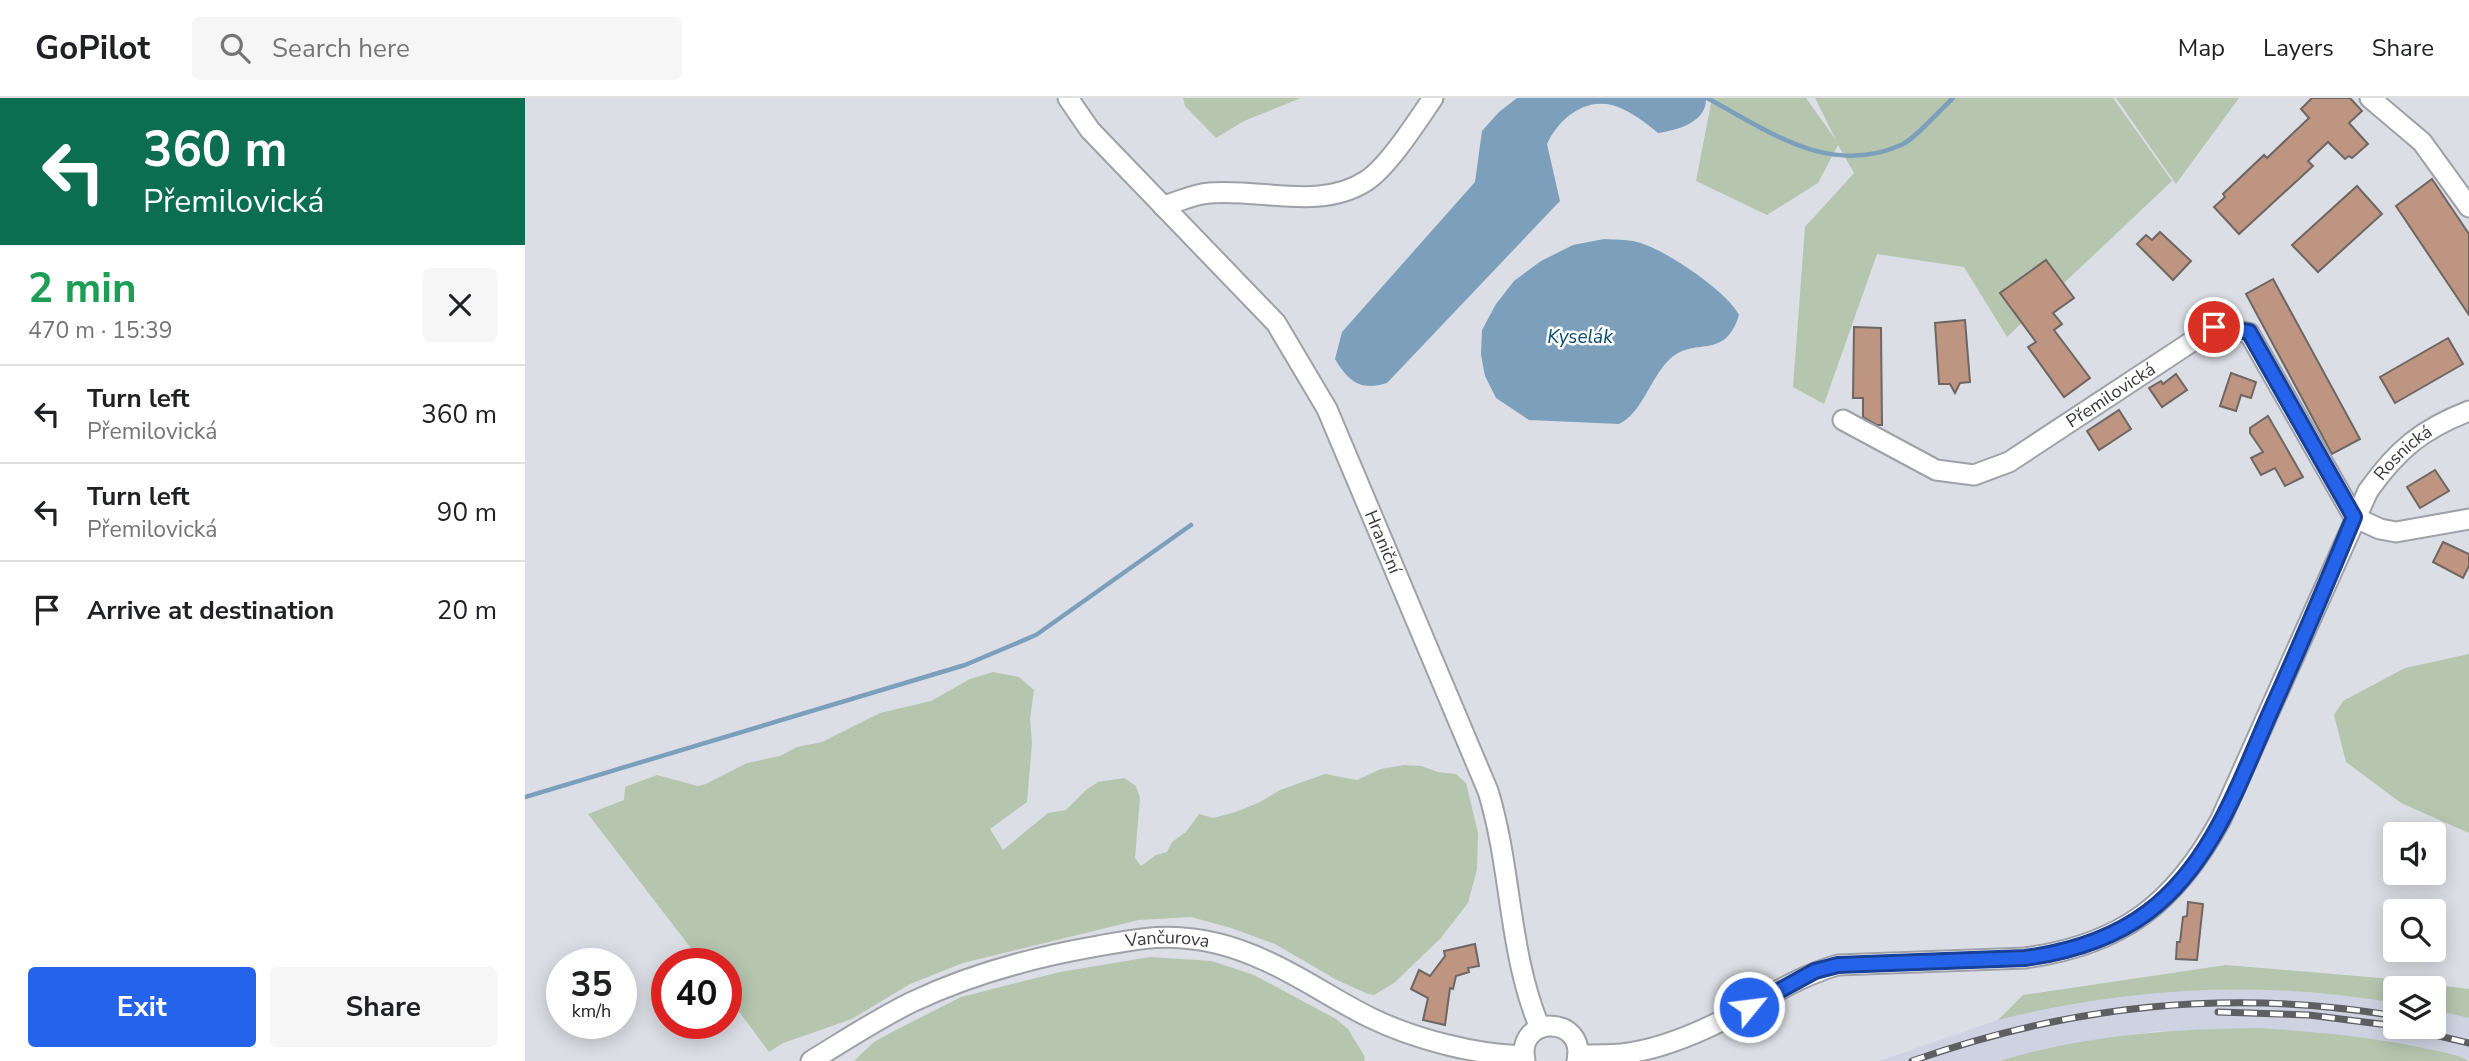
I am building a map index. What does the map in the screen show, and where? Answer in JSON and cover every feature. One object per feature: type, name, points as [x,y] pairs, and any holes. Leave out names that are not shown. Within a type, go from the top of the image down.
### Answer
[{"type":"street","name":"Hraniční","points":[[1067,98],[1090,130],[1276,323],[1328,409],[1488,791],[1502,849],[1512,928],[1524,985],[1540,1028]]},
{"type":"street","points":[[1163,206],[1208,193],[1327,196],[1348,191],[1369,180],[1404,140],[1433,98]]},
{"type":"street","points":[[2370,98],[2422,142],[2469,207]]},
{"type":"street","name":"Přemilovická","points":[[1843,420],[1935,470],[1974,475],[2009,462],[2214,327],[2249,332],[2354,517]]},
{"type":"street","name":"Rosnická","points":[[1578,1058],[1652,1048],[1689,1036],[1815,971],[1838,965],[2025,958],[2052,954],[2104,938],[2149,911],[2184,877],[2221,820],[2297,653],[2354,517],[2368,491],[2382,471],[2410,442],[2450,418],[2469,411]]},
{"type":"street","points":[[2354,517],[2380,529],[2396,532],[2469,519]]},
{"type":"street","name":"Vančurova","points":[[811,1061],[891,1013],[981,973],[1065,952],[1157,937],[1203,940],[1233,947],[1265,960],[1370,1018],[1403,1032],[1525,1059]]},
{"type":"street","points":[[1525,1059],[1526,1042],[1540,1028],[1553,1025],[1566,1030],[1576,1041],[1578,1058]]},
{"type":"shaded area","points":[[2261,988],[2383,1001],[2383,1039],[2446,1039],[2446,1013],[2469,1018],[2469,1059],[2158,1031],[2053,1047],[2000,1061],[1879,1061],[1998,1020],[2045,1008],[2154,992]]},
{"type":"green space","points":[[1183,98],[1301,98],[1244,121],[1216,138],[1185,106]]},
{"type":"green space","points":[[1712,98],[1806,98],[1836,140],[1815,98],[2113,98],[2172,181],[2007,337],[1964,267],[1877,254],[1824,404],[1793,387],[1805,227],[1854,173],[1838,145],[1818,183],[1767,215],[1696,181]]},
{"type":"green space","points":[[2116,98],[2239,98],[2176,184]]},
{"type":"green space","points":[[2469,654],[2469,833],[2401,803],[2346,762],[2334,715],[2343,701],[2405,668]]},
{"type":"green space","points":[[993,672],[1019,677],[1034,690],[1030,719],[1032,743],[1027,802],[990,829],[1003,850],[1048,813],[1066,810],[1098,782],[1124,778],[1136,786],[1140,798],[1135,858],[1141,866],[1156,855],[1167,852],[1172,842],[1186,832],[1199,814],[1213,818],[1236,812],[1280,790],[1325,774],[1357,780],[1381,769],[1404,765],[1421,766],[1456,774],[1466,783],[1478,833],[1477,869],[1468,903],[1440,939],[1394,983],[1374,995],[1337,980],[1275,944],[1231,928],[1191,917],[1139,920],[963,963],[910,984],[852,1019],[783,1043],[769,1052],[742,1016],[742,948],[691,948],[588,814],[624,800],[625,787],[657,775],[698,786],[706,784],[747,763],[780,756],[797,747],[822,742],[880,713],[931,701],[970,679]]},
{"type":"green space","points":[[1150,957],[1212,961],[1254,975],[1336,1019],[1348,1029],[1365,1057],[1364,1061],[854,1061],[874,1042],[961,997],[1060,972]]},
{"type":"green space","points":[[2226,965],[2383,978],[2383,1001],[2296,991],[2196,990],[2097,1000],[1998,1020],[2023,995]]},
{"type":"green space","points":[[2446,986],[2469,989],[2469,1018],[2446,1013]]},
{"type":"green space","points":[[2259,1028],[2325,1033],[2412,1045],[2453,1054],[2469,1061],[2000,1061],[2096,1039],[2194,1030]]},
{"type":"water","points":[[1517,98],[1706,98],[1702,113],[1697,119],[1674,130],[1658,133],[1630,113],[1612,105],[1591,105],[1565,119],[1547,144],[1560,201],[1387,383],[1369,386],[1356,383],[1345,374],[1335,359],[1342,332],[1475,182],[1482,131],[1499,112]]},
{"type":"water","name":"Kyselák","points":[[1604,239],[1637,242],[1678,261],[1722,294],[1732,305],[1739,315],[1733,330],[1717,344],[1688,349],[1668,361],[1634,412],[1619,424],[1529,420],[1496,398],[1485,376],[1481,355],[1482,330],[1496,304],[1514,281],[1541,261],[1573,245]]},
{"type":"building","points":[[2312,98],[2350,98],[2362,111],[2349,123],[2368,144],[2352,158],[2349,156],[2345,159],[2328,142],[2308,161],[2313,166],[2239,234],[2214,207],[2225,197],[2223,194],[2264,155],[2267,158],[2309,118],[2301,109]]},
{"type":"building","points":[[2432,179],[2469,234],[2469,315],[2396,206]]},
{"type":"building","points":[[2357,186],[2382,214],[2318,272],[2292,245]]},
{"type":"building","points":[[2160,232],[2191,261],[2173,280],[2137,244],[2146,235],[2152,240]]},
{"type":"building","points":[[2046,260],[2074,298],[2053,313],[2062,324],[2054,330],[2090,378],[2064,397],[2028,347],[2036,342],[2000,293]]},
{"type":"building","points":[[2273,279],[2360,439],[2332,454],[2246,294]]},
{"type":"building","points":[[1965,320],[1970,382],[1960,383],[1955,393],[1950,384],[1939,384],[1935,323]]},
{"type":"building","points":[[1854,327],[1881,328],[1882,425],[1863,417],[1863,398],[1853,398]]},
{"type":"building","points":[[2448,338],[2463,364],[2395,403],[2380,377]]},
{"type":"building","points":[[2231,373],[2256,382],[2251,398],[2241,395],[2236,411],[2220,406]]},
{"type":"building","points":[[2176,374],[2187,390],[2162,407],[2149,388],[2161,381],[2163,384]]},
{"type":"building","points":[[2119,410],[2131,429],[2099,450],[2087,431]]},
{"type":"building","points":[[2268,416],[2303,477],[2285,486],[2275,468],[2261,475],[2251,458],[2263,452],[2250,433],[2250,428]]},
{"type":"building","points":[[2435,470],[2449,491],[2420,508],[2407,487]]},
{"type":"building","points":[[2443,542],[2469,554],[2469,566],[2463,578],[2433,562]]},
{"type":"building","points":[[2188,902],[2203,904],[2197,960],[2176,959],[2177,942],[2180,942]]},
{"type":"building","points":[[1475,944],[1479,966],[1468,968],[1469,972],[1456,976],[1453,989],[1450,988],[1445,1025],[1423,1020],[1428,998],[1411,989],[1419,970],[1430,976],[1445,956],[1444,951]]},
{"type":"waterway","points":[[1707,98],[1800,146],[1849,156],[1875,154],[1901,145],[1920,131],[1953,98]]},
{"type":"waterway","points":[[525,797],[965,665],[1036,635],[1191,525]]},
{"type":"railway","points":[[1912,1061],[2031,1026],[2151,1007],[2272,1003],[2383,1014]]},
{"type":"railway","points":[[2218,1012],[2309,1015],[2383,1024]]},
{"type":"railway","points":[[2446,1038],[2469,1043]]},
{"type":"route","points":[[1749,1007],[1815,971],[1838,965],[2025,958],[2083,946],[2104,938],[2149,911],[2184,877],[2199,857],[2237,788],[2354,517],[2249,332],[2214,327]]}]
